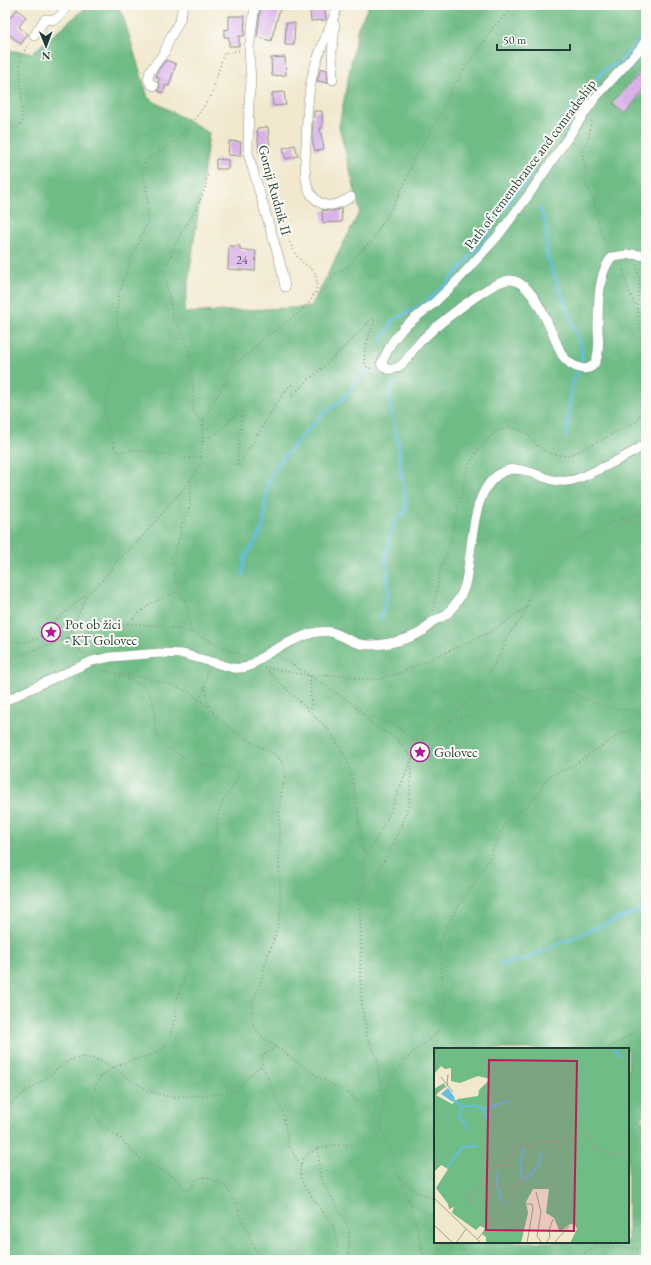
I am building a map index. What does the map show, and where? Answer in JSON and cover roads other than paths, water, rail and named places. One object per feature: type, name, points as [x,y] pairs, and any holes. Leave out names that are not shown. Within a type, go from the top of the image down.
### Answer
[{"type":"street","points":[[34,36],[45,19],[55,20],[61,15],[67,5]]},
{"type":"street","points":[[154,86],[148,79],[150,71],[164,53],[180,20],[183,5]]},
{"type":"street","name":"Gornji Rudnik II","points":[[255,5],[249,49],[251,82],[248,153],[278,254],[285,287]]},
{"type":"street","points":[[333,80],[332,51],[337,8]]},
{"type":"street","points":[[337,8],[314,68],[307,117],[305,167],[308,189],[316,200],[322,204],[338,204],[351,197]]},
{"type":"street","name":"Path of remembrance and comradeship","points":[[646,40],[641,48],[590,106],[530,193],[497,237],[456,282],[434,303],[404,327],[392,342],[381,364],[387,369],[396,369],[402,365],[417,345],[428,334],[460,308],[492,286],[500,282],[510,280],[517,282],[532,294],[562,355],[567,361],[580,369],[588,368],[594,364],[599,346],[598,310],[602,276],[605,266],[616,256],[633,254],[646,256]]},
{"type":"street","points":[[5,701],[92,661],[111,657],[160,653],[183,654],[241,669],[249,667],[253,659],[315,632],[327,631],[337,633],[359,644],[372,645],[405,639],[422,632],[432,622],[447,615],[464,588],[476,512],[490,481],[500,473],[509,469],[520,469],[558,482],[568,481],[580,478],[612,464],[646,444]]},
{"type":"waterway","points":[[381,342],[393,320],[423,305],[447,284],[485,240],[515,194],[532,174],[533,160],[539,149],[554,134],[571,109],[587,92],[604,70],[620,62],[644,36]]},
{"type":"waterway","points":[[540,209],[546,225],[547,256],[582,349],[582,359],[572,384],[566,437]]},
{"type":"waterway","points":[[243,575],[246,555],[255,543],[263,527],[267,490],[271,476],[279,463],[301,437],[322,415],[340,402],[366,371]]},
{"type":"waterway","points":[[381,619],[387,598],[388,586],[386,554],[391,532],[397,518],[405,512],[406,506],[399,447],[390,408],[392,383]]},
{"type":"waterway","points":[[499,964],[521,961],[588,931],[646,908]]},
{"type":"place","name":"Pot ob žici - KT Golovec","points":[[51,632]]},
{"type":"place","name":"Golovec","points":[[420,752]]}]
